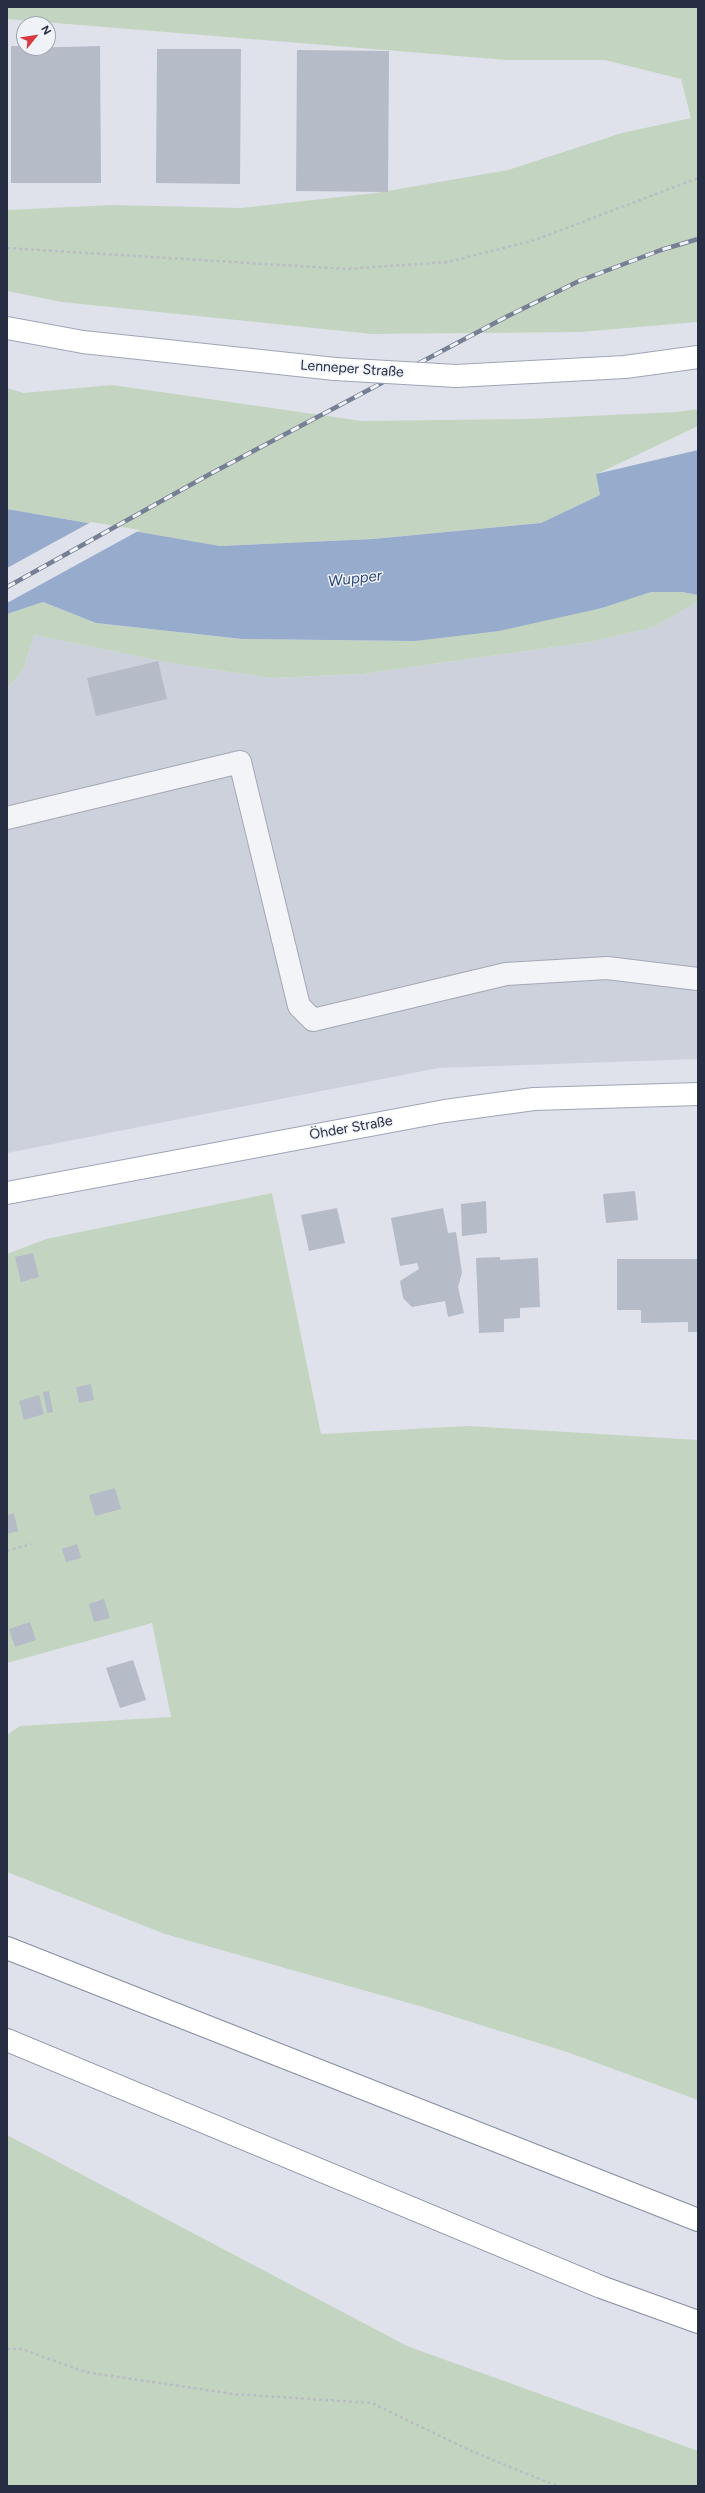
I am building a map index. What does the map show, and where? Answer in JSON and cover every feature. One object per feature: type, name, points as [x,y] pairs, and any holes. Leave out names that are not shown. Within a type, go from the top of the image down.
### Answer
[{"type":"main road","name":"Lenneper Straße","points":[[7,328],[82,342],[335,369],[456,376],[625,367],[698,357]]},
{"type":"main road","name":"Öhder Straße","points":[[7,1194],[446,1111],[534,1099],[698,1094]]},
{"type":"main road","points":[[7,1948],[698,2220]]},
{"type":"main road","points":[[7,2040],[601,2287],[698,2322]]},
{"type":"lane","points":[[7,818],[240,762],[299,1006],[313,1020],[506,974],[607,968],[698,979]]},
{"type":"path","points":[[7,248],[346,269],[448,262],[535,240],[698,178]]},
{"type":"path","points":[[7,1551],[31,1544]]},
{"type":"path","points":[[7,2349],[22,2349],[93,2373],[233,2394],[372,2403],[471,2451],[556,2486]]},
{"type":"shaded area","points":[[698,601],[698,1059],[438,1068],[7,1153],[7,689],[23,670],[34,635],[176,664],[271,678],[362,674],[590,642],[655,627]]},
{"type":"green space","points":[[7,7],[698,7],[698,322],[580,332],[372,334],[62,302],[7,291],[7,210],[111,205],[241,208],[376,193],[508,170],[622,133],[691,118],[681,79],[605,60],[507,60],[56,23],[56,16],[16,16],[16,20],[7,19]]},
{"type":"green space","points":[[112,385],[362,421],[525,419],[676,412],[698,409],[698,426],[597,474],[600,495],[541,523],[373,539],[220,546],[7,509],[7,388],[24,393]]},
{"type":"green space","points":[[651,592],[682,592],[698,595],[698,601],[655,627],[590,642],[362,674],[271,678],[176,664],[34,635],[23,670],[7,689],[7,614],[43,602],[96,623],[242,639],[415,641],[602,608]]},
{"type":"green space","points":[[272,1193],[321,1434],[468,1426],[698,1440],[698,2100],[567,2052],[423,2007],[165,1934],[7,1872],[7,1735],[20,1726],[171,1717],[152,1623],[7,1663],[7,1254],[46,1239]]},
{"type":"green space","points":[[7,2135],[407,2346],[698,2451],[698,2486],[7,2486]]},
{"type":"water","name":"Wupper","points":[[698,450],[698,595],[682,592],[651,592],[602,608],[499,631],[415,641],[242,639],[96,623],[43,602],[7,614],[7,509],[220,546],[373,539],[541,523],[600,495],[596,474]]},
{"type":"pier","points":[[91,522],[140,530],[7,603],[7,568]]},
{"type":"building","points":[[11,46],[16,46],[16,56],[56,56],[56,47],[100,46],[101,183],[11,183]]},
{"type":"building","points":[[157,49],[241,49],[240,184],[156,183]]},
{"type":"building","points":[[297,50],[389,51],[388,192],[296,191]]},
{"type":"building","points":[[158,661],[167,699],[96,716],[87,678]]},
{"type":"building","points":[[635,1191],[638,1220],[606,1223],[603,1194]]},
{"type":"building","points":[[486,1201],[487,1233],[462,1236],[461,1204]]},
{"type":"building","points":[[337,1208],[345,1243],[309,1251],[301,1215]]},
{"type":"building","points":[[443,1208],[448,1233],[456,1232],[462,1273],[458,1287],[464,1313],[448,1317],[445,1301],[412,1307],[403,1298],[400,1281],[419,1269],[417,1263],[400,1266],[391,1218]]},
{"type":"building","points":[[33,1253],[39,1277],[21,1282],[15,1257]]},
{"type":"building","points":[[500,1257],[500,1260],[538,1258],[540,1307],[520,1308],[520,1318],[504,1319],[504,1332],[479,1333],[476,1258]]},
{"type":"building","points":[[617,1259],[698,1259],[698,1332],[688,1332],[688,1322],[641,1323],[641,1310],[617,1310]]},
{"type":"building","points":[[91,1384],[94,1400],[79,1403],[76,1387]]},
{"type":"building","points":[[49,1391],[53,1412],[47,1413],[43,1392]]},
{"type":"building","points":[[39,1395],[44,1414],[24,1420],[19,1401]]},
{"type":"building","points":[[115,1488],[121,1509],[95,1516],[89,1495]]},
{"type":"building","points":[[14,1513],[18,1531],[7,1534],[7,1515]]},
{"type":"building","points":[[77,1544],[81,1558],[66,1562],[62,1549]]},
{"type":"building","points":[[104,1599],[110,1618],[94,1622],[89,1604]]},
{"type":"building","points":[[30,1622],[36,1640],[15,1647],[9,1629]]},
{"type":"building","points":[[133,1660],[146,1700],[120,1708],[106,1668]]},
{"type":"railway","points":[[7,587],[210,474],[508,316],[579,281],[661,250],[698,239]]}]
